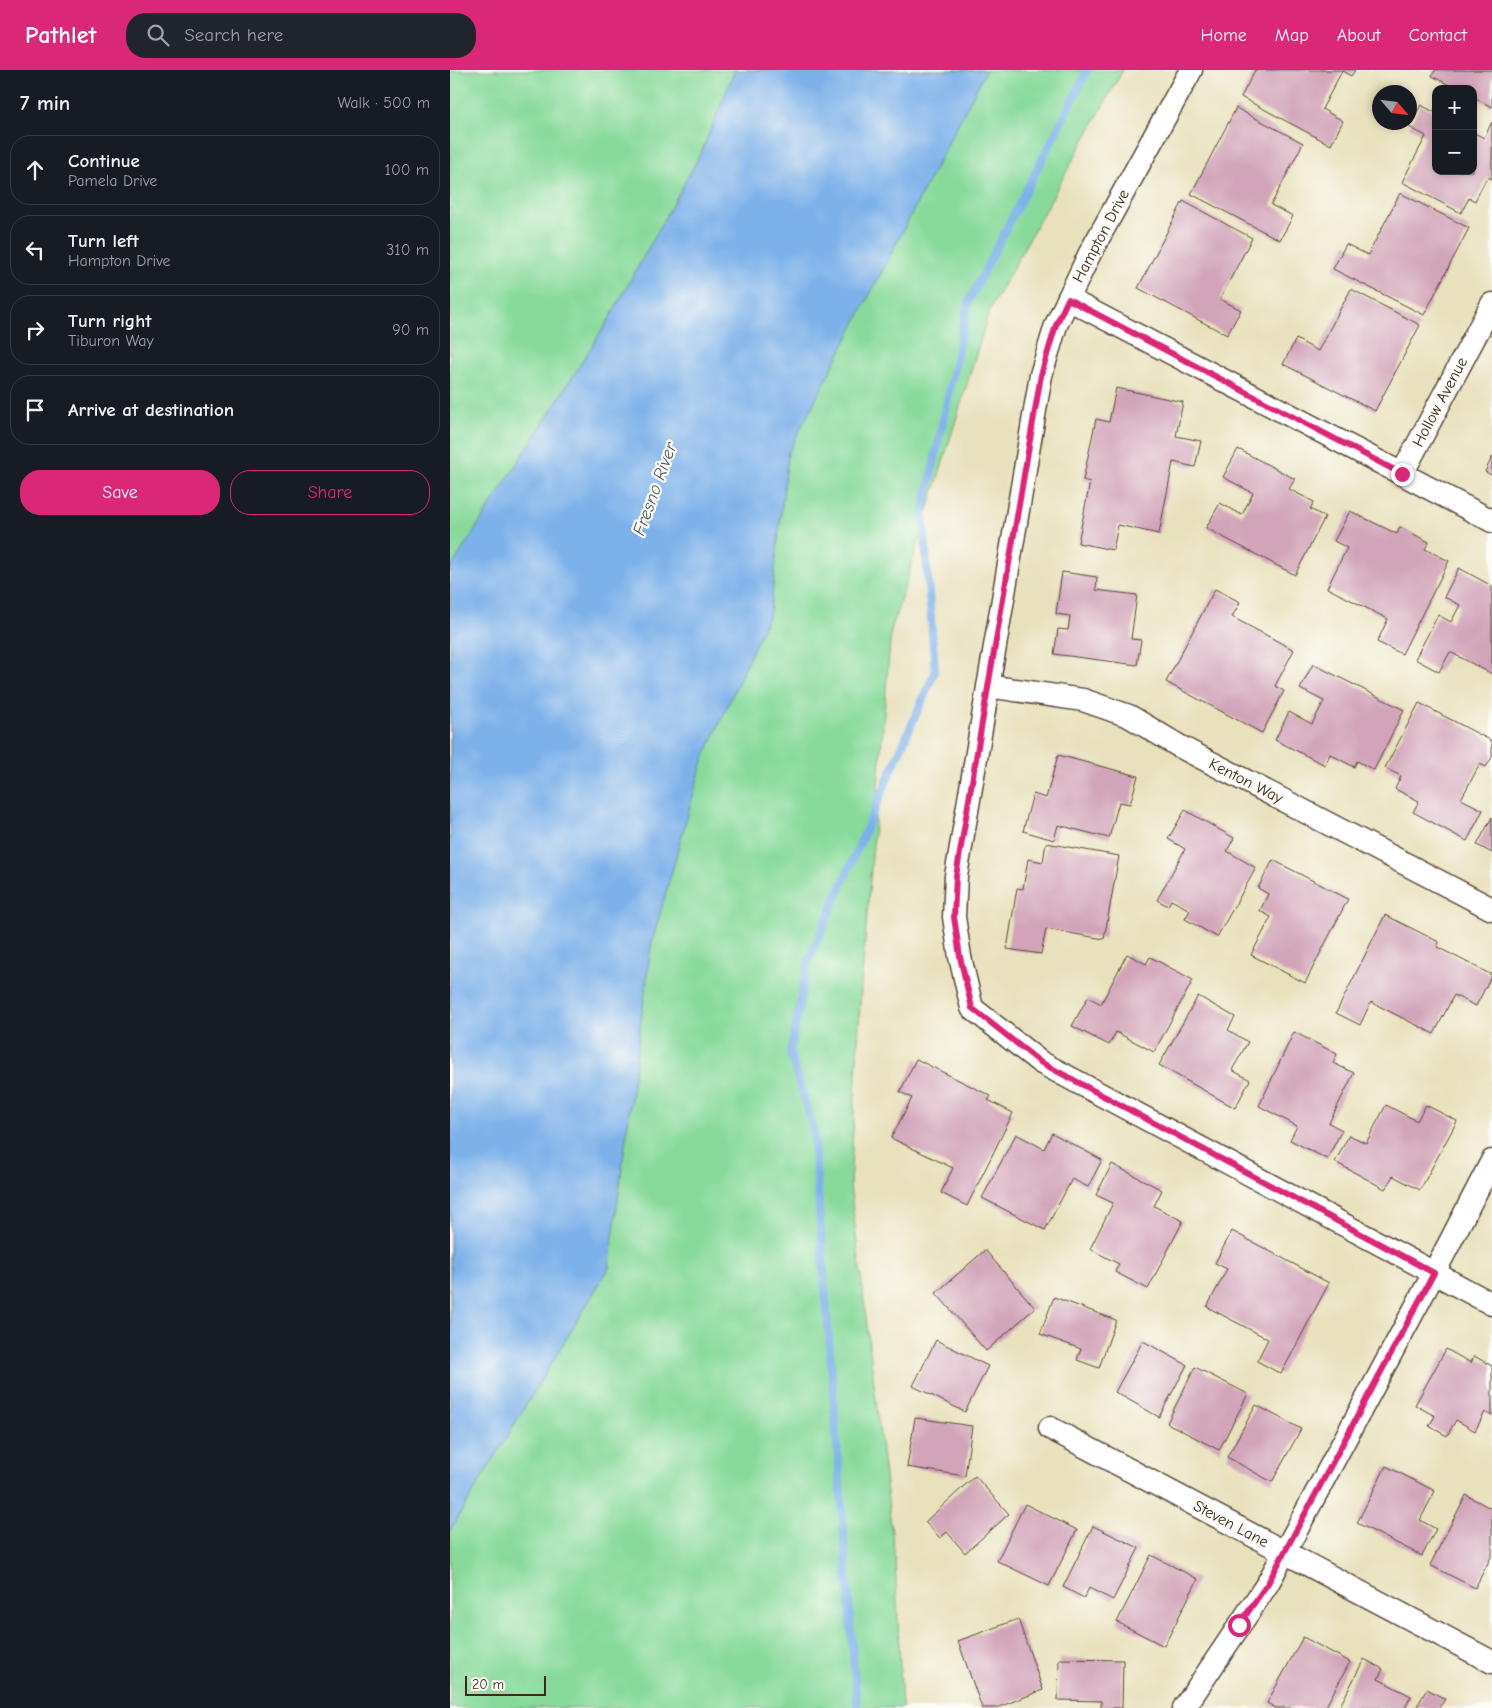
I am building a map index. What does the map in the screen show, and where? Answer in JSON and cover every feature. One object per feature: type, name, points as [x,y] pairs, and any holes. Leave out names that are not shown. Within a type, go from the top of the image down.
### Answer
[{"type":"street","name":"Hampton Drive","points":[[1191,70],[1090,253],[1056,325],[1041,375],[956,876],[954,917],[960,957],[972,1008],[1040,1062],[1492,1304]]},
{"type":"street","points":[[1068,299],[1492,521]]},
{"type":"street","name":"Hollow Avenue","points":[[1402,474],[1492,304]]},
{"type":"street","name":"Kenton Way","points":[[988,686],[1083,700],[1129,716],[1179,746],[1492,909]]},
{"type":"street","points":[[1184,1708],[1268,1583],[1492,1161]]},
{"type":"street","name":"Steven Lane","points":[[1050,1428],[1492,1662]]},
{"type":"green space","points":[[450,70],[1123,70],[990,309],[891,631],[861,987],[850,1185],[895,1559],[902,1708],[450,1708]]},
{"type":"water","name":"Fresno River","points":[[735,70],[986,70],[788,453],[770,612],[703,760],[651,946],[609,1268],[450,1531],[450,569],[608,321],[701,153]]},
{"type":"building","points":[[1255,70],[1355,70],[1351,76],[1342,71],[1322,109],[1343,121],[1331,145],[1241,97]]},
{"type":"building","points":[[1435,70],[1492,70],[1492,107],[1477,99],[1477,85],[1449,85],[1432,76]]},
{"type":"building","points":[[1421,105],[1432,111],[1432,175],[1477,175],[1477,134],[1484,138],[1492,122],[1492,179],[1487,177],[1475,201],[1469,198],[1461,213],[1402,182],[1426,136],[1415,130],[1417,130],[1417,112]]},
{"type":"building","points":[[1236,108],[1303,143],[1271,205],[1293,216],[1280,240],[1191,194]]},
{"type":"building","points":[[1400,193],[1469,228],[1424,315],[1333,269],[1346,244],[1368,255]]},
{"type":"building","points":[[1183,201],[1252,238],[1220,299],[1241,310],[1227,335],[1138,288]]},
{"type":"building","points":[[1351,289],[1420,325],[1375,411],[1283,364],[1296,339],[1318,351]]},
{"type":"building","points":[[1116,388],[1183,402],[1176,436],[1201,441],[1195,467],[1173,462],[1159,534],[1118,525],[1113,550],[1078,543],[1090,482],[1083,480],[1096,419],[1109,422]]},
{"type":"building","points":[[1238,449],[1295,479],[1289,489],[1314,502],[1310,509],[1325,517],[1295,575],[1206,528],[1220,503],[1242,515],[1253,493],[1223,477]]},
{"type":"building","points":[[1492,457],[1492,475],[1485,472]]},
{"type":"building","points":[[1350,511],[1397,534],[1400,527],[1429,542],[1425,549],[1449,561],[1402,654],[1377,642],[1388,619],[1327,588],[1347,548],[1334,541]]},
{"type":"building","points":[[1459,568],[1492,586],[1492,674],[1450,652],[1439,672],[1415,659],[1438,615],[1451,622],[1460,605],[1444,597]]},
{"type":"building","points":[[1062,572],[1097,577],[1096,590],[1137,595],[1131,639],[1141,640],[1137,665],[1054,654],[1058,629],[1068,630],[1070,616],[1056,614]]},
{"type":"building","points":[[1215,589],[1240,602],[1232,617],[1294,650],[1275,686],[1284,691],[1262,733],[1166,682]]},
{"type":"building","points":[[1313,664],[1404,710],[1374,770],[1357,761],[1354,767],[1330,754],[1325,765],[1275,740],[1289,712],[1312,724],[1324,701],[1300,689]]},
{"type":"building","points":[[1419,703],[1492,741],[1492,757],[1486,767],[1480,764],[1461,799],[1483,810],[1467,841],[1413,812],[1419,801],[1395,789],[1401,776],[1385,768]]},
{"type":"building","points":[[1058,755],[1138,776],[1130,804],[1119,802],[1109,838],[1058,825],[1054,840],[1023,831],[1033,794],[1046,798]]},
{"type":"building","points":[[1185,810],[1234,838],[1227,851],[1256,868],[1217,937],[1185,919],[1190,910],[1171,900],[1168,906],[1157,900],[1185,849],[1168,839]]},
{"type":"building","points":[[1492,817],[1492,853],[1477,845]]},
{"type":"building","points":[[1046,843],[1119,856],[1104,939],[1046,929],[1041,954],[1007,949],[1017,888],[1023,889],[1028,859],[1043,862]]},
{"type":"building","points":[[1273,860],[1348,899],[1305,983],[1251,955],[1271,917],[1260,911],[1268,894],[1258,888]]},
{"type":"building","points":[[1385,915],[1439,942],[1437,947],[1492,975],[1476,1006],[1454,995],[1434,1034],[1371,1002],[1360,1025],[1336,1013]]},
{"type":"building","points":[[1127,954],[1146,964],[1150,957],[1193,980],[1154,1052],[1116,1032],[1109,1045],[1072,1026],[1088,997],[1101,1004]]},
{"type":"building","points":[[1198,996],[1235,1017],[1228,1030],[1248,1042],[1232,1070],[1250,1080],[1235,1108],[1159,1065]]},
{"type":"building","points":[[1294,1032],[1337,1054],[1333,1063],[1354,1073],[1329,1123],[1342,1130],[1327,1159],[1290,1140],[1297,1126],[1259,1106]]},
{"type":"building","points":[[916,1059],[991,1096],[988,1100],[1013,1113],[967,1206],[941,1193],[953,1168],[891,1138],[912,1098],[900,1092]]},
{"type":"building","points":[[1386,1105],[1417,1121],[1426,1105],[1457,1121],[1420,1190],[1393,1176],[1385,1189],[1335,1162],[1349,1135],[1366,1143]]},
{"type":"building","points":[[1052,1133],[1102,1160],[1088,1187],[1072,1179],[1045,1230],[982,1198],[1016,1134],[1044,1149]]},
{"type":"building","points":[[1112,1164],[1162,1190],[1154,1206],[1183,1221],[1148,1289],[1115,1272],[1119,1264],[1090,1249],[1113,1203],[1096,1195]]},
{"type":"building","points":[[1232,1231],[1329,1283],[1281,1374],[1257,1361],[1268,1339],[1207,1307],[1227,1269],[1215,1263]]},
{"type":"building","points":[[985,1250],[1035,1308],[986,1351],[936,1293]]},
{"type":"building","points":[[1054,1297],[1116,1320],[1099,1368],[1077,1360],[1081,1349],[1040,1334]]},
{"type":"building","points":[[936,1340],[988,1366],[965,1412],[913,1386]]},
{"type":"building","points":[[1143,1341],[1187,1365],[1159,1417],[1115,1392]]},
{"type":"building","points":[[1446,1349],[1471,1363],[1474,1356],[1492,1366],[1492,1416],[1485,1412],[1475,1431],[1456,1420],[1447,1436],[1429,1426],[1435,1416],[1415,1405]]},
{"type":"building","points":[[1195,1367],[1248,1394],[1219,1450],[1167,1423]]},
{"type":"building","points":[[1256,1405],[1301,1429],[1272,1482],[1227,1457]]},
{"type":"building","points":[[915,1418],[972,1426],[965,1476],[907,1467]]},
{"type":"building","points":[[1386,1466],[1435,1491],[1420,1520],[1436,1529],[1422,1556],[1357,1523]]},
{"type":"building","points":[[975,1476],[1009,1514],[965,1553],[947,1532],[940,1538],[925,1522]]},
{"type":"building","points":[[1466,1495],[1492,1509],[1492,1555],[1475,1588],[1430,1565]]},
{"type":"building","points":[[1025,1504],[1077,1530],[1049,1586],[997,1561]]},
{"type":"building","points":[[1093,1526],[1139,1548],[1113,1600],[1089,1588],[1084,1598],[1063,1587]]},
{"type":"building","points":[[1151,1555],[1198,1579],[1164,1646],[1117,1622]]},
{"type":"building","points":[[1018,1619],[1043,1690],[996,1708],[982,1708],[958,1641]]},
{"type":"building","points":[[1303,1637],[1350,1662],[1325,1708],[1276,1708],[1267,1703]]},
{"type":"building","points":[[1059,1659],[1123,1660],[1122,1708],[1101,1708],[1101,1701],[1058,1700]]},
{"type":"building","points":[[1364,1659],[1383,1669],[1378,1679],[1411,1696],[1405,1708],[1339,1708]]},
{"type":"building","points":[[1427,1689],[1445,1699],[1439,1708],[1416,1708]]},
{"type":"waterway","points":[[857,1708],[813,1127],[790,1053],[808,962],[935,671],[923,514],[968,303],[1088,70]]},
{"type":"route","points":[[1239,1625],[1268,1583],[1434,1273],[1040,1062],[972,1008],[960,957],[954,917],[956,876],[1041,375],[1056,325],[1068,299],[1402,474]]}]
